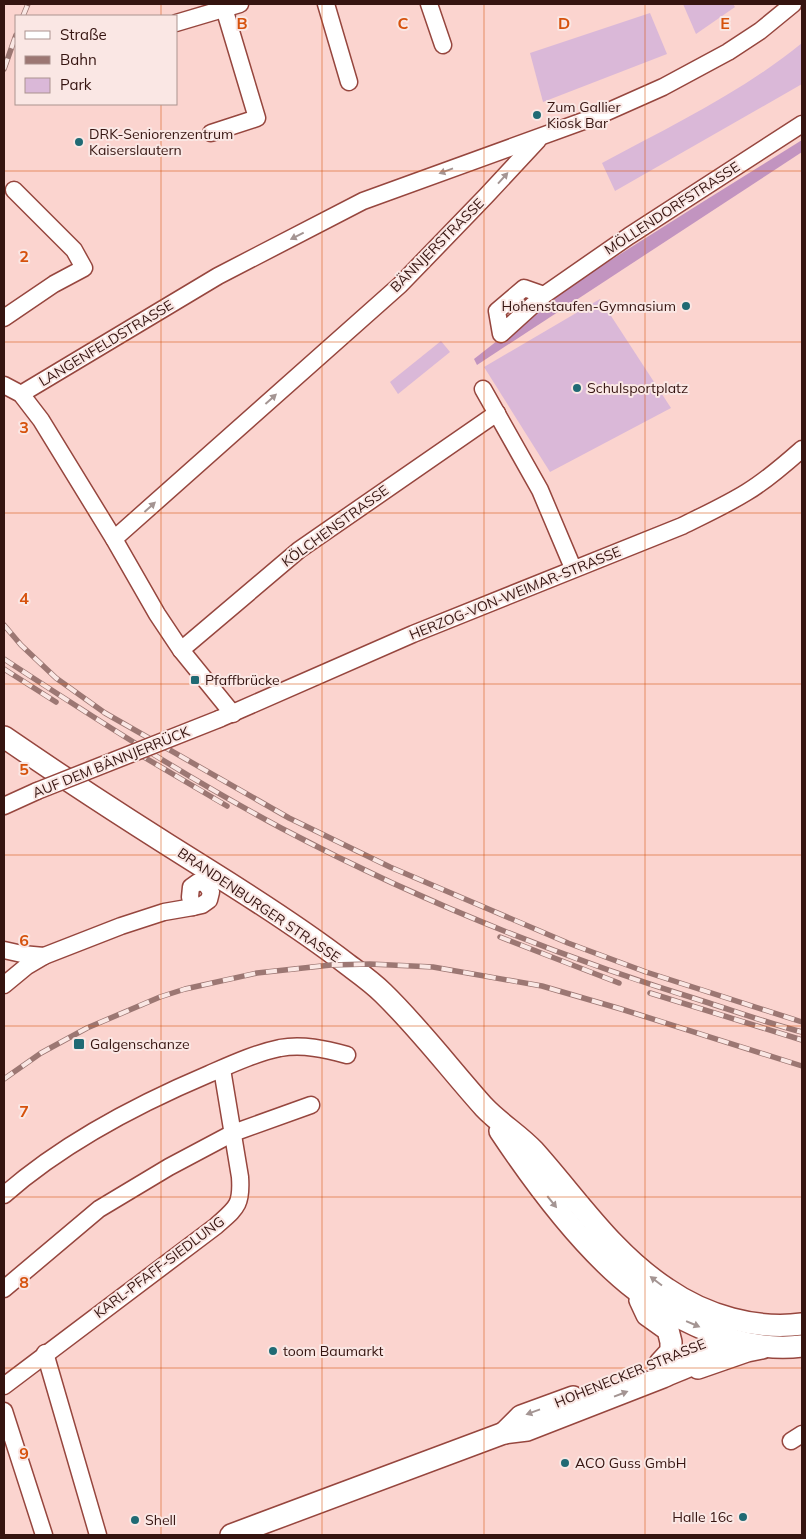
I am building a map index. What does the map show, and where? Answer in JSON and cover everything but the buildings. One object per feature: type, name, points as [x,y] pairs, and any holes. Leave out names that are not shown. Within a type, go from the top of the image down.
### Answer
[{"type":"main road","name":"BRANDENBURGER STRASSE","points":[[4,737],[82,790],[296,926],[381,991],[429,1041],[485,1108],[522,1163],[582,1239],[636,1291],[674,1316],[725,1327]]},
{"type":"main road","name":"BRANDENBURGER STRASSE","points":[[485,1108],[532,1148],[595,1224],[644,1273],[669,1291],[697,1306],[725,1327],[767,1347],[802,1346]]},
{"type":"main road","points":[[636,1291],[646,1315],[668,1330],[671,1351],[662,1370]]},
{"type":"main road","points":[[725,1327],[760,1324],[788,1326],[802,1324]]},
{"type":"main road","name":"HOHENECKER STRASSE","points":[[231,1535],[504,1433],[527,1430],[662,1370],[682,1368],[702,1361],[712,1351],[725,1327]]},
{"type":"main road","name":"HOHENECKER STRASSE","points":[[662,1370],[686,1373],[747,1351],[767,1347]]},
{"type":"street","points":[[326,4],[349,82]]},
{"type":"street","points":[[430,4],[442,45]]},
{"type":"street","name":"BÄNNJERSTRASSE","points":[[114,539],[400,285],[541,137],[608,112],[692,73],[760,31],[793,4]]},
{"type":"street","points":[[178,22],[232,6],[257,118],[211,132]]},
{"type":"street","name":"MÖLLENDORFSTRASSE","points":[[544,295],[629,236],[802,124]]},
{"type":"street","name":"LANGENFELDSTRASSE","points":[[21,394],[218,276],[363,201],[541,137]]},
{"type":"street","points":[[4,318],[54,284],[84,268],[74,250],[14,190]]},
{"type":"street","points":[[4,385],[21,394],[41,420],[114,539],[157,614],[226,716]]},
{"type":"street","points":[[483,389],[540,490],[573,568]]},
{"type":"street","name":"KÖLCHENSTRASSE","points":[[181,650],[306,545],[497,413]]},
{"type":"street","name":"HERZOG-VON-WEIMAR-STRASSE","points":[[226,716],[413,634],[573,568],[682,526],[749,491],[802,449]]},
{"type":"street","name":"AUF DEM BÄNNJERRÜCK","points":[[4,806],[37,791],[226,716]]},
{"type":"street","points":[[4,985],[27,966],[44,956],[121,926],[164,912],[193,906]]},
{"type":"street","points":[[4,950],[44,956]]},
{"type":"street","points":[[4,1195],[16,1184],[84,1138],[146,1104],[238,1062],[280,1048],[304,1046],[347,1055]]},
{"type":"street","name":"KARL-PFAFF-SIEDLUNG","points":[[4,1386],[45,1353],[216,1226],[237,1207],[241,1191],[222,1069]]},
{"type":"street","points":[[4,1289],[99,1208],[233,1133],[310,1105]]},
{"type":"street","points":[[45,1353],[98,1535]]},
{"type":"street","points":[[4,1411],[44,1535]]},
{"type":"green space","points":[[683,4],[733,4],[735,7],[696,34]]},
{"type":"green space","points":[[650,13],[667,54],[543,102],[530,53]]},
{"type":"green space","points":[[802,43],[802,84],[615,191],[602,163],[731,93]]},
{"type":"green space","name":"Schulsportplatz","points":[[600,299],[671,408],[550,472],[484,367]]},
{"type":"green space","points":[[441,341],[450,352],[398,394],[390,382]]},
{"type":"shaded area","points":[[802,140],[802,152],[477,365],[474,359],[554,296]]},
{"type":"railway","points":[[23,15],[28,4]]},
{"type":"railway","points":[[4,69],[15,38]]},
{"type":"railway","points":[[4,625],[21,645],[56,678],[105,713],[289,818],[390,867],[568,943],[646,972],[802,1022]]},
{"type":"railway","points":[[4,659],[175,768],[281,828],[385,879],[491,926],[599,967],[802,1032]]},
{"type":"railway","points":[[4,669],[56,702]]},
{"type":"railway","points":[[137,753],[227,806]]},
{"type":"railway","points":[[500,937],[619,983]]},
{"type":"railway","points":[[4,1079],[41,1053],[87,1028],[160,997],[185,989],[257,973],[331,965],[370,964],[433,967],[542,986],[802,1066]]},
{"type":"railway","points":[[650,993],[802,1040]]},
{"type":"place","name":"Zum Gallier Kiosk Bar","points":[[537,115]]},
{"type":"place","name":"DRK-Seniorenzentrum Kaiserslautern","points":[[79,142]]},
{"type":"place","name":"Hohenstaufen-Gymnasium","points":[[686,306]]},
{"type":"place","name":"Schulsportplatz","points":[[577,388]]},
{"type":"place","name":"Pfaffbrücke","points":[[195,680]]},
{"type":"place","name":"Galgenschanze","points":[[79,1044]]},
{"type":"place","name":"toom Baumarkt","points":[[273,1351]]},
{"type":"place","name":"ACO Guss GmbH","points":[[565,1463]]},
{"type":"place","name":"Halle 16c","points":[[743,1517]]},
{"type":"place","name":"Shell","points":[[135,1520]]}]
